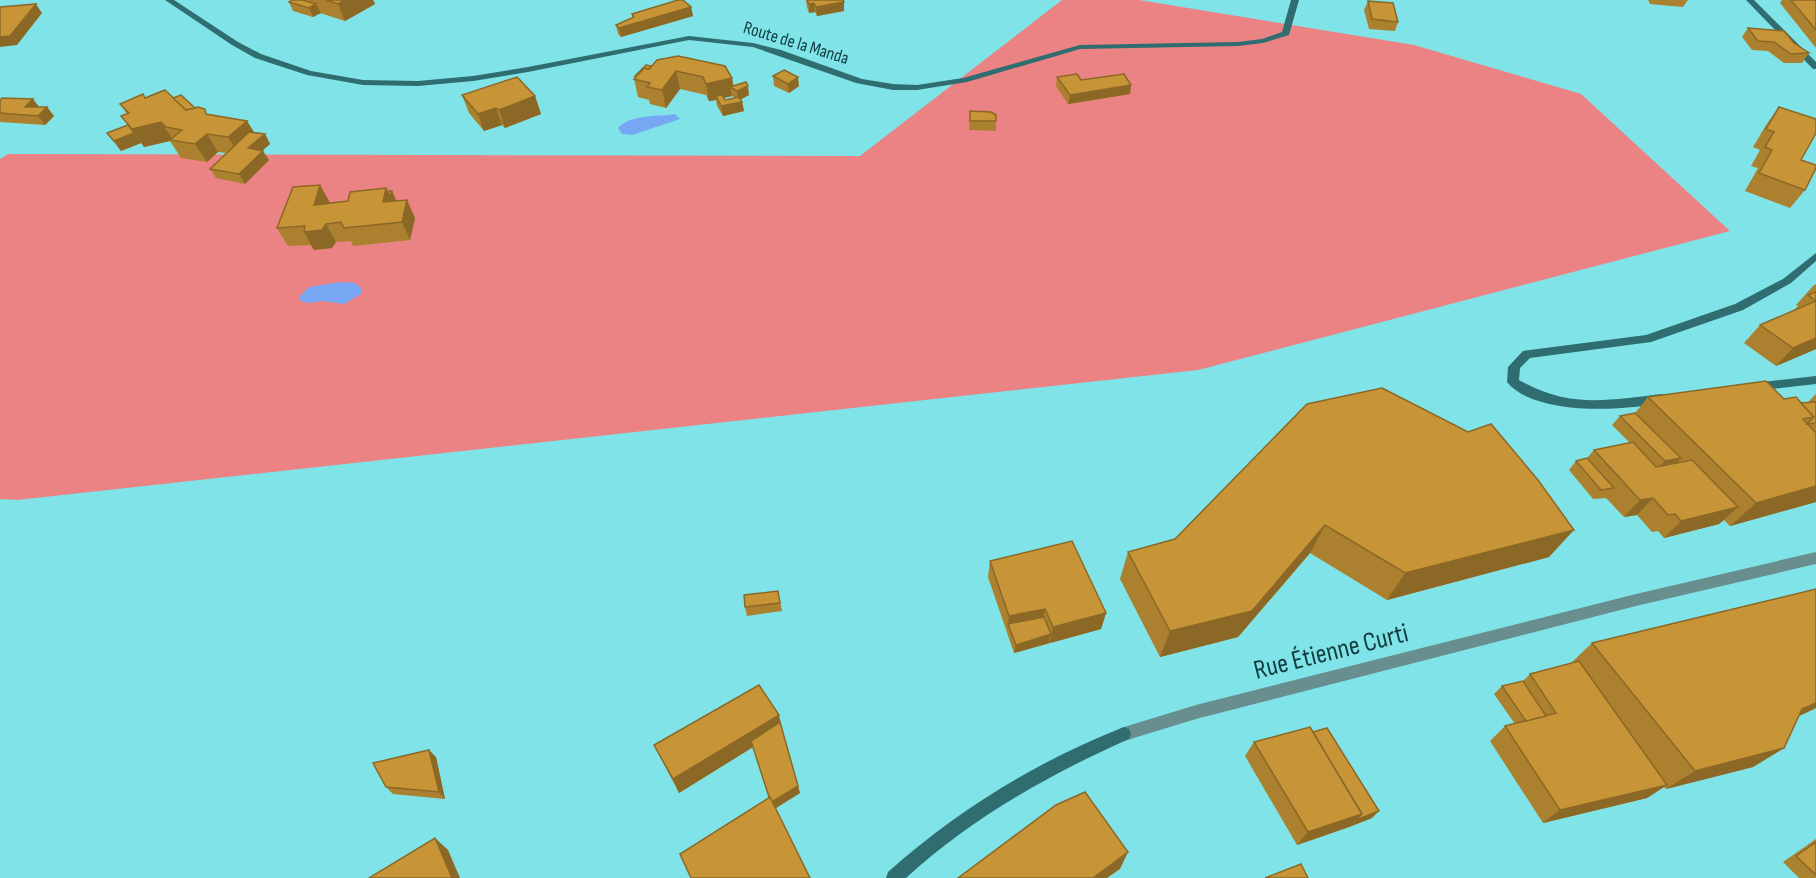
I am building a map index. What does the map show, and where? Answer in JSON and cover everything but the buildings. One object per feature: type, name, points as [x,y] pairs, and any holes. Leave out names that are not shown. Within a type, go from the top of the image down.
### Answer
[{"type":"main road","name":"Route de la Manda","points":[[169,0],[256,55],[316,75],[356,81],[412,82],[470,78],[689,38],[725,39],[763,47],[850,78],[893,87],[936,86],[975,77],[1055,51],[1080,46],[1238,44],[1263,41],[1286,33],[1295,0]]},
{"type":"main road","points":[[1750,0],[1816,67]]},
{"type":"main road","points":[[1674,396],[1591,406],[1560,405],[1532,395],[1513,382],[1514,367],[1527,354],[1647,339],[1739,307],[1787,281],[1816,256]]},
{"type":"main road","points":[[1745,388],[1816,380]]},
{"type":"main road","name":"Rue Étienne Curti","points":[[894,878],[946,832],[993,800],[1070,758],[1124,734]]},
{"type":"street","name":"Rue Étienne Curti","points":[[1124,734],[1196,712],[1636,600],[1816,558]]},
{"type":"shaded area","points":[[1062,0],[1139,0],[1414,45],[1581,94],[1730,231],[1198,370],[17,500],[0,499],[0,159],[8,154],[860,156]]},
{"type":"water","points":[[675,114],[680,119],[632,135],[622,134],[618,128],[637,118]]},
{"type":"water","points":[[340,282],[355,283],[361,288],[361,294],[344,304],[323,301],[307,303],[299,300],[299,297],[309,287]]}]
